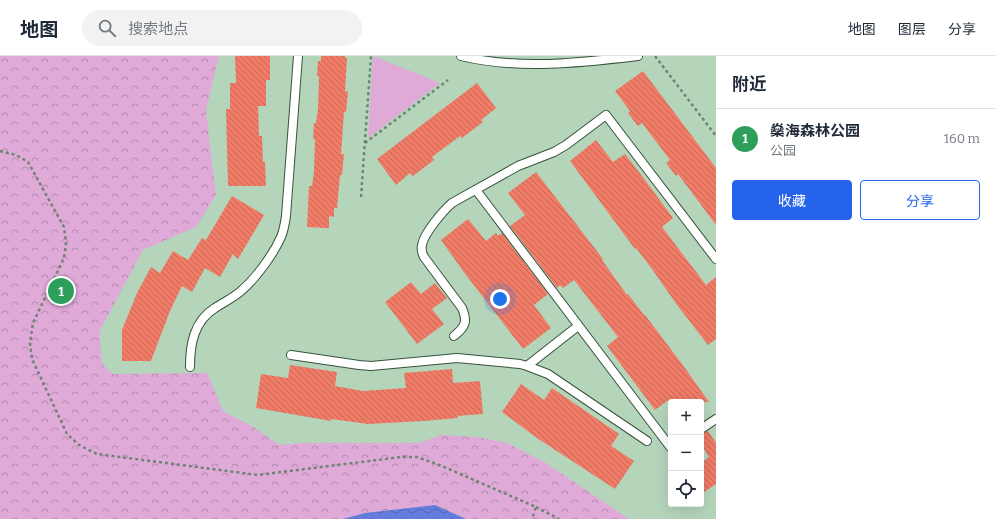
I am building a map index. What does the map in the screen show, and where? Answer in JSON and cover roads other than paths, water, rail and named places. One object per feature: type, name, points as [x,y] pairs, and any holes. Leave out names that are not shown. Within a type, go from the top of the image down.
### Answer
[{"type":"lane","points":[[190,367],[191,341],[200,322],[214,308],[241,291],[269,258],[281,237],[286,216],[298,56]]},
{"type":"lane","points":[[461,56],[489,61],[538,65],[638,56]]},
{"type":"lane","points":[[454,336],[462,329],[465,323],[465,316],[462,308],[427,264],[422,251],[422,244],[425,237],[452,203],[518,166],[554,152],[566,145],[606,115],[716,259]]},
{"type":"lane","points":[[476,190],[668,444]]},
{"type":"lane","points":[[527,366],[578,326]]},
{"type":"lane","points":[[291,355],[365,365],[457,358],[520,364],[548,374],[647,441]]},
{"type":"lane","points":[[704,427],[716,419]]},
{"type":"water","points":[[435,505],[466,519],[343,519],[365,513]]},
{"type":"place","name":"燊海森林公园","points":[[61,291]]}]
